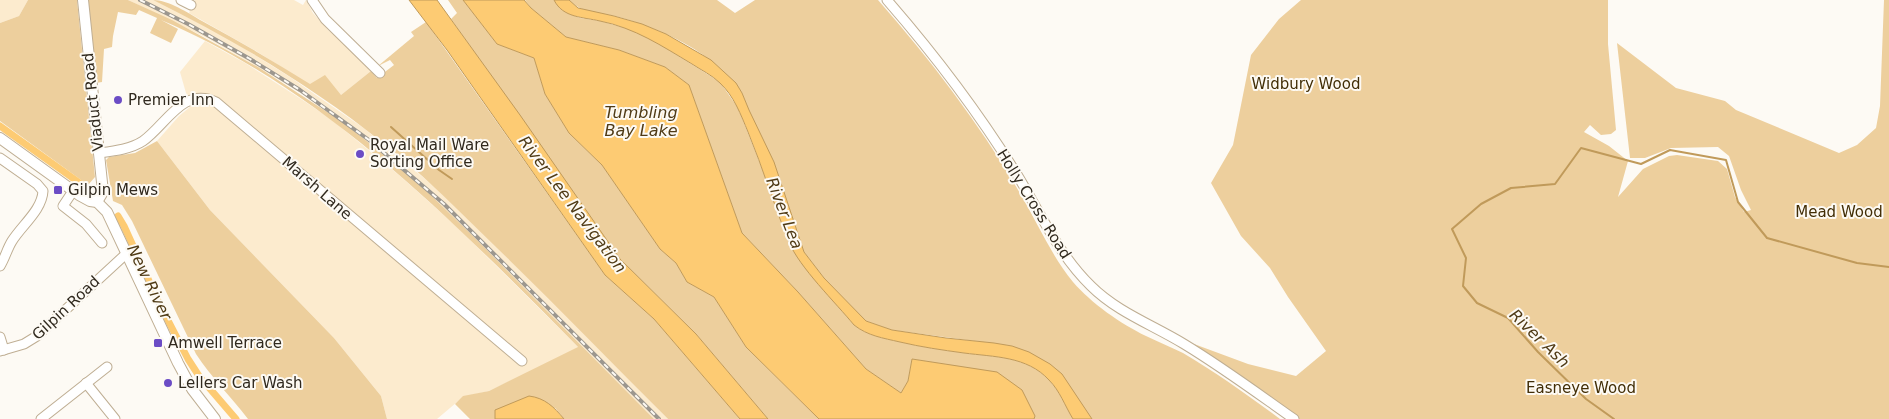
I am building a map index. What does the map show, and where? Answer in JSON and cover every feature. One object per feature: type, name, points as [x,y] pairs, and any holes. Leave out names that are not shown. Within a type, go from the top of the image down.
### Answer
[{"type":"main road","name":"Viaduct Road","points":[[83,0],[103,192],[97,202]]},
{"type":"main road","points":[[0,138],[73,191],[90,201],[97,202],[107,212],[178,363],[192,389],[215,419]]},
{"type":"street","points":[[181,0],[191,5]]},
{"type":"street","points":[[312,0],[325,19],[380,73]]},
{"type":"street","name":"Holly Cross Road","points":[[886,0],[934,55],[965,97],[1016,174],[1056,243],[1091,286],[1110,302],[1210,360],[1294,419]]},
{"type":"street","name":"Marsh Lane","points":[[99,152],[136,145],[149,136],[174,111],[191,100],[204,98],[216,102],[522,362]]},
{"type":"street","points":[[0,158],[37,184],[43,191],[43,197],[11,242],[0,266]]},
{"type":"street","points":[[73,191],[63,206],[86,224],[102,243]]},
{"type":"street","name":"Gilpin Road","points":[[2,351],[24,344],[37,336],[126,254]]},
{"type":"street","points":[[0,337],[2,351]]},
{"type":"street","points":[[41,419],[107,367]]},
{"type":"street","points":[[86,384],[115,419]]},
{"type":"shaded area","points":[[0,0],[28,0],[19,16],[0,23]]},
{"type":"shaded area","points":[[128,0],[153,0],[221,34],[290,77],[365,129],[436,188],[558,307],[668,419],[654,419],[470,233],[413,178],[364,139],[302,94],[258,67],[205,37]]},
{"type":"shaded area","points":[[195,0],[294,0],[303,5],[306,0],[313,13],[328,30],[347,46],[371,71],[341,95],[310,85],[256,51],[189,13]]},
{"type":"shaded area","points":[[205,41],[245,63],[332,120],[400,176],[456,226],[579,348],[489,391],[463,397],[437,419],[387,419],[381,396],[334,338],[210,210],[157,141],[179,116],[190,107],[180,72]]},
{"type":"green space","points":[[28,0],[77,0],[95,177],[88,185],[0,121],[0,23],[19,16]]},
{"type":"green space","points":[[88,0],[128,0],[172,20],[258,67],[344,123],[413,178],[654,419],[564,419],[555,408],[495,410],[495,419],[470,419],[455,404],[463,396],[489,391],[578,347],[484,253],[385,163],[333,121],[278,83],[221,49],[161,20],[178,29],[171,43],[150,33],[157,18],[139,10],[136,15],[118,12],[112,47],[104,49],[102,82],[96,83]]},
{"type":"green space","points":[[153,0],[165,2],[185,11],[310,84],[325,75],[341,95],[371,71],[377,78],[394,65],[390,60],[378,66],[414,36],[411,32],[426,22],[605,275],[654,319],[740,419],[668,419],[519,269],[442,194],[398,155],[328,102],[272,65],[213,31]]},
{"type":"green space","points":[[448,0],[463,0],[497,44],[534,58],[545,94],[569,133],[602,165],[660,249],[676,263],[687,282],[714,297],[746,347],[819,419],[768,419],[696,334],[620,259],[451,19],[457,13]]},
{"type":"green space","points":[[525,0],[554,0],[560,8],[569,14],[632,30],[648,37],[720,82],[738,108],[789,243],[805,267],[859,329],[870,334],[908,344],[1010,359],[1031,366],[1053,384],[1073,419],[1034,419],[1035,416],[948,365],[912,359],[908,381],[901,393],[866,369],[798,292],[742,233],[689,85],[665,67],[619,50],[566,37],[531,8]]},
{"type":"green space","points":[[569,0],[717,0],[735,13],[755,0],[878,0],[936,70],[972,119],[1006,169],[1058,261],[1080,290],[1117,319],[1136,331],[1183,353],[1233,385],[1280,419],[1092,419],[1085,409],[1012,346],[892,330],[866,321],[824,278],[804,252],[742,93],[730,78],[702,54],[669,35],[633,21],[585,10]]},
{"type":"green space","points":[[1301,0],[1608,0],[1608,44],[1616,130],[1611,134],[1601,135],[1590,125],[1584,132],[1609,146],[1628,161],[1618,197],[1643,169],[1669,156],[1677,155],[1718,161],[1727,169],[1735,197],[1744,212],[1751,210],[1741,190],[1729,156],[1718,147],[1671,148],[1645,158],[1630,158],[1617,43],[1676,88],[1725,101],[1736,110],[1839,153],[1857,145],[1876,128],[1880,106],[1884,0],[1889,0],[1889,419],[1299,419],[1194,344],[1248,364],[1296,376],[1326,351],[1270,268],[1241,236],[1211,183],[1233,145],[1251,55],[1279,19]]},
{"type":"green space","points":[[157,141],[210,210],[334,338],[381,396],[387,419],[248,419],[196,354],[132,221],[122,205],[113,201],[106,160],[109,157],[135,153]]},
{"type":"water","name":"River Lee Navigation","points":[[409,0],[437,0],[620,259],[696,334],[768,419],[740,419],[654,319],[605,275],[447,50]]},
{"type":"water","name":"Tumbling Bay Lake","points":[[463,0],[524,0],[566,37],[619,50],[665,67],[689,85],[742,233],[798,292],[866,369],[901,393],[908,381],[912,359],[997,372],[1022,390],[1035,416],[1034,419],[819,419],[746,347],[714,297],[687,282],[676,263],[660,249],[602,165],[569,133],[545,94],[534,58],[497,44]]},
{"type":"water","name":"River Lea","points":[[554,0],[569,0],[578,8],[642,24],[666,34],[711,60],[736,83],[774,162],[804,252],[824,278],[866,321],[892,330],[994,343],[1012,346],[1029,352],[1050,364],[1062,374],[1092,419],[1073,419],[1053,384],[1031,366],[1010,359],[908,344],[882,338],[859,329],[809,273],[794,252],[743,119],[725,88],[710,75],[648,38],[613,24],[568,14]]},
{"type":"water","points":[[529,396],[549,404],[564,419],[495,419],[495,410]]},
{"type":"waterway","name":"New River","points":[[0,126],[88,189]]},
{"type":"waterway","points":[[391,127],[439,170],[452,179]]},
{"type":"waterway","name":"River Ash","points":[[1614,419],[1586,399],[1538,352],[1508,318],[1477,303],[1463,286],[1466,258],[1452,229],[1481,204],[1511,188],[1555,184],[1581,148],[1641,164],[1670,150],[1726,160],[1738,202],[1767,238],[1857,263],[1889,267]]},
{"type":"waterway","name":"New River","points":[[118,216],[188,359],[199,376],[236,419]]},
{"type":"railway","points":[[140,0],[188,24],[250,59],[300,90],[369,140],[444,204],[659,419]]},
{"type":"place","name":"Premier Inn","points":[[118,100]]},
{"type":"place","name":"Royal Mail Ware Sorting Office","points":[[360,154]]},
{"type":"place","name":"Gilpin Mews","points":[[58,190]]},
{"type":"place","name":"Amwell Terrace","points":[[158,343]]},
{"type":"place","name":"Lellers Car Wash","points":[[168,383]]},
{"type":"park label","name":"Widbury Wood","points":[[1306,84]]},
{"type":"park label","name":"Mead Wood","points":[[1839,212]]},
{"type":"park label","name":"Easneye Wood","points":[[1581,388]]}]
